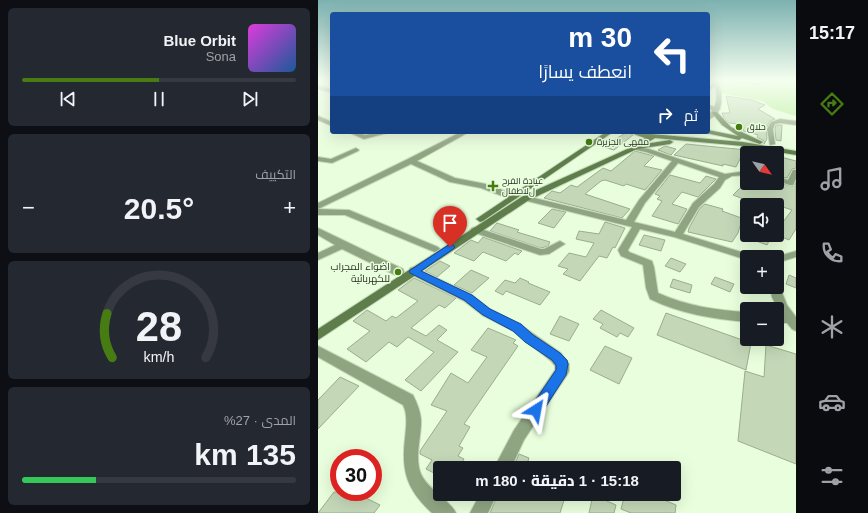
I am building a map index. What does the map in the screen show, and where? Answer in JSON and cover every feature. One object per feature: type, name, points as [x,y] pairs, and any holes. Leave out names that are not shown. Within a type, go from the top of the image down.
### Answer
[{"type":"main road","points":[[716,111],[722,123],[730,129],[760,142]]},
{"type":"main road","points":[[710,132],[796,149]]},
{"type":"main road","points":[[637,134],[654,137],[743,144],[796,153]]},
{"type":"main road","points":[[318,335],[474,230],[526,198],[662,134]]},
{"type":"main road","points":[[318,327],[513,197],[600,135]]},
{"type":"main road","points":[[634,148],[688,140]]},
{"type":"street","points":[[710,116],[716,111],[719,105]]},
{"type":"street","points":[[710,108],[716,111]]},
{"type":"street","points":[[318,118],[330,123]]},
{"type":"street","points":[[772,144],[770,129],[773,123],[780,121],[796,123]]},
{"type":"street","points":[[356,134],[364,137],[378,134]]},
{"type":"street","points":[[439,147],[450,134]]},
{"type":"street","points":[[319,205],[411,161],[462,134]]},
{"type":"street","points":[[634,148],[647,150],[725,176]]},
{"type":"street","points":[[318,159],[332,161],[356,150]]},
{"type":"street","points":[[677,160],[642,202],[623,250],[625,254],[648,263],[650,268],[650,286],[654,296],[680,306],[700,311],[740,316]]},
{"type":"street","points":[[411,161],[452,180],[483,186],[513,197]]},
{"type":"street","points":[[793,183],[796,172]]},
{"type":"street","points":[[677,235],[696,205],[714,189],[725,176],[740,173]]},
{"type":"street","points":[[526,198],[677,235],[740,255]]},
{"type":"street","points":[[319,205],[352,214],[388,231],[435,249]]},
{"type":"street","points":[[474,230],[540,252],[546,252],[560,244]]},
{"type":"street","points":[[318,231],[342,245],[399,272]]},
{"type":"street","points":[[318,257],[342,245]]},
{"type":"street","points":[[784,258],[796,254]]},
{"type":"street","points":[[414,271],[468,298],[486,312],[517,328],[556,357],[562,364],[562,372],[519,436],[506,461]]},
{"type":"street","points":[[776,294],[793,322]]},
{"type":"street","points":[[318,351],[408,400],[413,410],[414,417],[411,461],[414,477],[431,501],[447,513]]},
{"type":"street","points":[[479,513],[485,501]]},
{"type":"green space","points":[[767,105],[796,105],[796,116],[773,109]]},
{"type":"building","points":[[728,105],[765,105],[758,109],[775,119],[770,121],[766,128],[767,139],[764,144],[764,141],[757,137],[758,135],[743,131],[744,127],[739,126],[740,124],[729,123],[724,118],[722,113],[730,113]]},
{"type":"building","points":[[776,125],[782,125],[781,141],[776,140]]},
{"type":"building","points":[[624,134],[633,135],[614,150],[603,147]]},
{"type":"building","points":[[686,144],[740,149],[740,159],[736,167],[723,164],[723,166],[674,155]]},
{"type":"building","points":[[665,146],[676,149],[671,155],[658,150]]},
{"type":"building","points":[[635,151],[654,156],[644,166],[662,170],[645,190],[626,184],[624,186],[605,180],[601,181],[585,194],[630,209],[622,218],[544,198],[552,191],[560,193],[571,185],[577,187],[603,168],[611,171]]},
{"type":"building","points":[[784,158],[796,161],[796,168],[792,169],[787,178],[784,177]]},
{"type":"building","points":[[670,175],[700,183],[706,176],[716,179],[698,197],[682,192],[672,204],[687,209],[678,224],[652,216],[662,201],[657,199],[660,196],[655,194]]},
{"type":"building","points":[[796,182],[796,229],[789,240],[784,238],[784,221],[792,210],[784,207],[784,198],[741,198],[733,195],[740,188],[740,190],[784,190],[784,184],[793,186]]},
{"type":"building","points":[[705,204],[723,209],[722,211],[740,217],[738,233],[732,242],[688,232],[700,208]]},
{"type":"building","points":[[552,209],[566,212],[554,228],[538,223]]},
{"type":"building","points":[[605,222],[625,228],[615,248],[613,247],[607,258],[599,256],[580,281],[563,274],[568,269],[558,266],[569,253],[586,257],[594,243],[576,239],[579,231],[599,234]]},
{"type":"building","points":[[497,223],[519,230],[517,232],[550,242],[548,246],[541,248],[490,231]]},
{"type":"building","points":[[644,235],[665,240],[661,251],[639,245]]},
{"type":"building","points":[[483,237],[522,251],[518,255],[515,253],[506,261],[483,252],[474,261],[454,253],[471,240],[478,243]]},
{"type":"building","points":[[759,242],[768,242],[767,245]]},
{"type":"building","points":[[671,258],[686,264],[680,272],[665,266]]},
{"type":"building","points":[[440,261],[450,266],[437,277],[425,271]]},
{"type":"building","points":[[471,270],[489,278],[472,293],[454,285]]},
{"type":"building","points":[[789,275],[796,278],[796,288],[786,284]]},
{"type":"building","points":[[715,277],[734,284],[730,292],[711,284]]},
{"type":"building","points":[[414,278],[456,298],[445,308],[439,305],[411,328],[426,336],[439,325],[447,330],[437,340],[458,352],[421,391],[405,380],[434,352],[408,337],[397,347],[389,342],[366,362],[347,349],[370,331],[353,321],[367,310],[386,321],[392,316],[396,318],[418,301],[398,290]]},
{"type":"building","points":[[520,278],[550,292],[540,305],[506,291],[503,295],[495,291],[505,280],[515,283]]},
{"type":"building","points":[[673,279],[692,285],[690,293],[670,287]]},
{"type":"building","points":[[601,310],[634,328],[628,337],[620,333],[617,337],[600,328],[603,324],[593,319]]},
{"type":"building","points":[[666,313],[740,339],[740,346],[750,346],[746,370],[657,335]]},
{"type":"building","points":[[560,316],[579,324],[569,341],[550,334]]},
{"type":"building","points":[[488,328],[516,340],[513,343],[518,346],[464,424],[470,427],[459,446],[463,448],[458,456],[464,459],[463,461],[433,461],[433,472],[426,469],[432,460],[420,454],[420,451],[447,411],[431,405],[451,373],[468,383],[487,357],[471,350]]},
{"type":"building","points":[[605,346],[632,358],[619,384],[590,370]]},
{"type":"building","points":[[766,346],[796,354],[796,464],[738,441],[745,371],[764,377]]},
{"type":"building","points":[[340,377],[359,386],[318,429],[318,400]]},
{"type":"building","points":[[519,454],[529,458],[528,461],[516,461]]},
{"type":"building","points":[[330,497],[330,501],[372,501],[380,505],[374,513],[318,513]]},
{"type":"building","points":[[495,501],[564,501],[560,513],[490,513]]},
{"type":"building","points":[[592,501],[607,501],[616,505],[614,513],[589,513]]},
{"type":"building","points":[[623,501],[667,501],[676,505],[675,513],[631,513],[621,509]]},
{"type":"place","name":"حلاق","points":[[739,127]]},
{"type":"place","name":"مقهى الجزيرة","points":[[589,142]]},
{"type":"place","name":"عيادة الفرح لﻻطفال","points":[[493,186]]},
{"type":"place","name":"اضواء المجراب للكهربائية","points":[[398,272]]},
{"type":"route","points":[[450,247],[414,271],[468,298],[486,312],[522,331],[529,338],[556,357],[562,364],[562,372],[536,410]]}]
